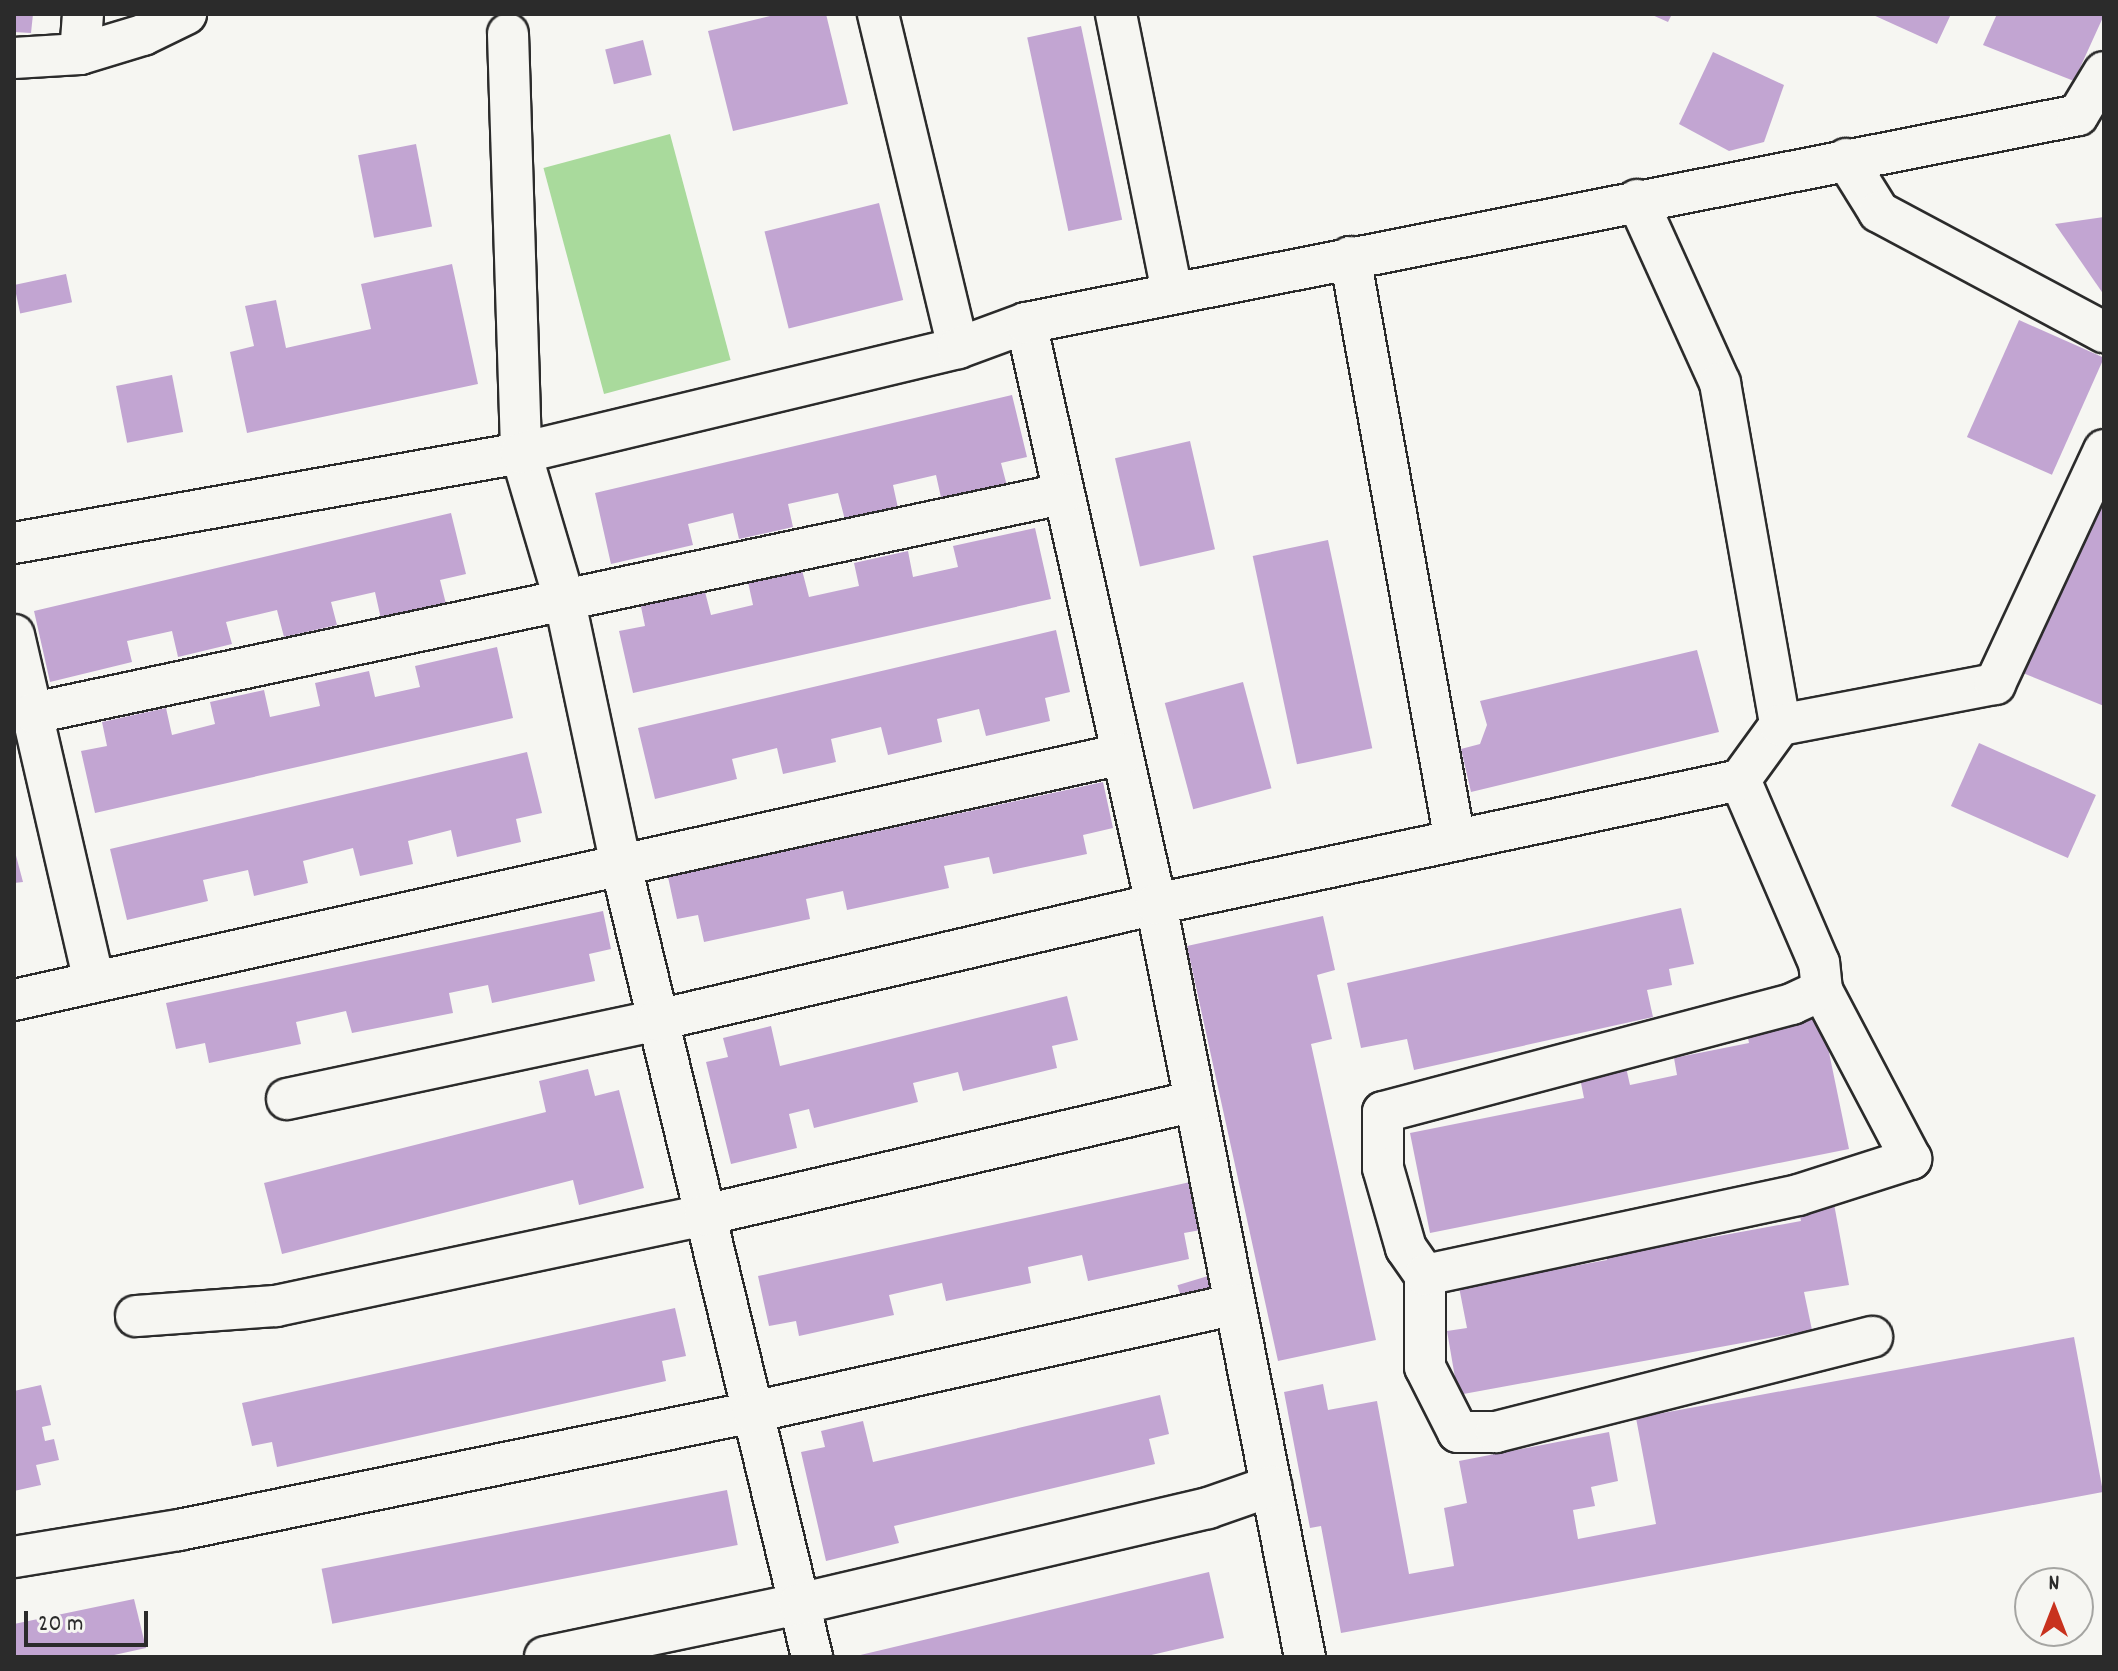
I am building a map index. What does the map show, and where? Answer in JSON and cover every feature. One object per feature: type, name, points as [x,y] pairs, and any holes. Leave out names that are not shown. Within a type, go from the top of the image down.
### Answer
[{"type":"street","points":[[80,54],[83,14]]},
{"type":"street","points":[[14,58],[80,54],[143,35],[186,14]]},
{"type":"street","points":[[878,14],[958,348]]},
{"type":"street","points":[[1116,14],[1172,291]]},
{"type":"street","points":[[508,34],[521,453],[565,602],[621,866],[812,1657]]},
{"type":"street","points":[[14,543],[521,453],[958,348],[1026,323],[1172,291],[2078,115],[2102,82]]},
{"type":"street","points":[[1846,159],[1879,212],[2104,332]]},
{"type":"street","points":[[1637,200],[1720,383],[1780,725]]},
{"type":"street","points":[[1350,257],[1455,841]]},
{"type":"street","points":[[1026,323],[1156,904],[1305,1657]]},
{"type":"street","points":[[287,1099],[658,1020],[1156,904],[1740,780],[1780,725],[1995,684],[2104,450]]},
{"type":"street","points":[[34,713],[1062,494]]},
{"type":"street","points":[[14,635],[94,982]]},
{"type":"street","points":[[14,1000],[1122,754]]},
{"type":"street","points":[[1425,1275],[1798,1195],[1911,1159],[1822,990],[1819,963],[1740,780]]},
{"type":"street","points":[[1822,990],[1792,1004],[1383,1112],[1383,1168],[1406,1248],[1425,1275],[1425,1367],[1458,1432],[1496,1432],[1872,1337]]},
{"type":"street","points":[[136,1316],[276,1306],[705,1215],[1195,1101]]},
{"type":"street","points":[[14,1557],[179,1530],[753,1412],[1235,1304]]},
{"type":"street","points":[[545,1657],[799,1604],[1208,1508],[1271,1486]]},
{"type":"green space","points":[[670,134],[731,360],[604,394],[543,168]]},
{"type":"building","points":[[14,14],[33,14],[31,33],[14,32]]},
{"type":"building","points":[[778,14],[826,14],[848,104],[733,131],[708,31]]},
{"type":"building","points":[[1650,14],[1672,14],[1668,22]]},
{"type":"building","points":[[1871,14],[1951,14],[1937,44]]},
{"type":"building","points":[[1997,14],[2104,15],[2074,81],[1983,45]]},
{"type":"building","points":[[1081,26],[1122,220],[1068,231],[1027,37]]},
{"type":"building","points":[[643,40],[652,75],[614,84],[605,49]]},
{"type":"building","points":[[1713,52],[1784,85],[1764,142],[1729,151],[1679,124]]},
{"type":"building","points":[[416,144],[432,226],[374,238],[358,155]]},
{"type":"building","points":[[879,203],[903,300],[789,329],[765,232]]},
{"type":"building","points":[[2104,217],[2104,295],[2055,224]]},
{"type":"building","points":[[452,264],[478,384],[247,433],[230,352],[254,346],[245,306],[276,300],[286,348],[371,329],[361,284]]},
{"type":"building","points":[[66,274],[72,302],[20,313],[14,285]]},
{"type":"building","points":[[2019,320],[2104,358],[2052,475],[1967,437]]},
{"type":"building","points":[[172,375],[183,432],[127,443],[116,386]]},
{"type":"building","points":[[1012,395],[1027,457],[1001,463],[1007,486],[942,502],[936,475],[893,485],[898,508],[845,520],[838,493],[788,504],[793,527],[739,539],[733,513],[688,524],[693,545],[611,564],[595,493]]},
{"type":"building","points":[[1190,441],[1215,549],[1140,566],[1115,458]]},
{"type":"building","points":[[2104,446],[2104,706],[2013,669]]},
{"type":"building","points":[[451,513],[466,574],[440,580],[446,604],[381,619],[375,592],[331,602],[337,625],[284,637],[277,610],[226,622],[232,644],[178,657],[172,631],[127,641],[132,662],[50,682],[34,611]]},
{"type":"building","points":[[1035,528],[1051,599],[633,693],[619,631],[645,626],[640,602],[704,588],[711,615],[753,605],[748,582],[802,570],[809,597],[859,586],[854,563],[908,551],[913,577],[958,567],[953,546]]},
{"type":"building","points":[[1328,540],[1372,748],[1297,764],[1253,556]]},
{"type":"building","points":[[1056,630],[1070,692],[1045,698],[1050,721],[986,736],[979,709],[937,719],[942,742],[888,755],[881,727],[831,739],[836,762],[783,774],[777,748],[732,759],[737,779],[655,799],[638,728]]},
{"type":"building","points":[[497,647],[513,718],[95,813],[81,751],[107,746],[102,722],[166,708],[172,735],[215,724],[210,702],[264,690],[270,717],[320,706],[315,683],[369,671],[375,697],[420,687],[415,666]]},
{"type":"building","points":[[1697,650],[1719,732],[1471,792],[1461,749],[1480,744],[1487,725],[1480,701]]},
{"type":"building","points":[[1243,682],[1271,788],[1193,809],[1165,703]]},
{"type":"building","points":[[1979,743],[2096,795],[2068,858],[1951,806]]},
{"type":"building","points":[[527,752],[542,813],[516,819],[521,842],[457,857],[451,830],[408,841],[413,864],[360,876],[353,848],[303,861],[308,883],[254,896],[248,870],[203,880],[208,901],[127,920],[110,849]]},
{"type":"building","points":[[1103,782],[1113,828],[1083,835],[1087,854],[993,874],[989,857],[944,866],[949,888],[847,910],[843,891],[806,899],[810,919],[704,942],[698,915],[677,919],[668,877]]},
{"type":"building","points":[[14,848],[23,882],[14,883]]},
{"type":"building","points":[[1681,908],[1694,964],[1669,969],[1672,985],[1647,990],[1653,1017],[1414,1070],[1407,1039],[1361,1048],[1347,983]]},
{"type":"building","points":[[603,911],[611,949],[589,954],[595,981],[492,1003],[488,985],[449,993],[453,1013],[352,1033],[346,1011],[296,1022],[301,1044],[209,1063],[205,1043],[176,1049],[166,1003]]},
{"type":"building","points":[[1323,916],[1335,970],[1317,975],[1332,1039],[1311,1044],[1376,1340],[1278,1361],[1187,946]]},
{"type":"building","points":[[1067,996],[1078,1040],[1052,1046],[1057,1068],[963,1091],[958,1072],[913,1083],[918,1102],[814,1128],[809,1109],[789,1114],[797,1148],[731,1164],[706,1062],[728,1057],[723,1038],[771,1026],[780,1066]]},
{"type":"building","points":[[1819,1004],[1849,1149],[1430,1233],[1410,1133],[1584,1098],[1577,1063],[1623,1054],[1630,1085],[1677,1075],[1674,1058],[1749,1043],[1744,1019]]},
{"type":"building","points":[[588,1069],[595,1096],[619,1090],[644,1188],[579,1205],[573,1180],[282,1254],[264,1183],[546,1112],[539,1081]]},
{"type":"building","points":[[1195,1181],[1206,1229],[1184,1233],[1189,1259],[1088,1281],[1082,1255],[1028,1267],[1031,1283],[946,1301],[942,1283],[889,1295],[894,1315],[799,1336],[796,1321],[769,1326],[758,1276]]},
{"type":"building","points":[[1832,1193],[1849,1285],[1804,1292],[1812,1330],[1458,1395],[1447,1331],[1467,1328],[1459,1287],[1607,1260],[1602,1234],[1655,1225],[1659,1247],[1801,1221],[1797,1199]]},
{"type":"building","points":[[1208,1276],[1219,1312],[1189,1322],[1177,1285]]},
{"type":"building","points":[[675,1308],[686,1356],[662,1361],[666,1381],[277,1467],[272,1442],[252,1446],[242,1403]]},
{"type":"building","points":[[2074,1337],[2103,1492],[1341,1633],[1321,1526],[1310,1528],[1284,1392],[1323,1384],[1328,1410],[1377,1401],[1409,1574],[1454,1566],[1444,1508],[1467,1503],[1459,1461],[1609,1432],[1618,1481],[1591,1487],[1595,1506],[1573,1510],[1578,1539],[1656,1524],[1636,1418]]},
{"type":"building","points":[[41,1385],[51,1425],[42,1427],[45,1441],[54,1439],[59,1460],[36,1465],[41,1485],[14,1491],[14,1391]]},
{"type":"building","points":[[1160,1395],[1169,1434],[1149,1439],[1155,1464],[894,1526],[899,1543],[826,1561],[801,1452],[825,1447],[821,1431],[863,1421],[873,1462]]},
{"type":"building","points":[[727,1490],[738,1545],[332,1624],[322,1569]]},
{"type":"building","points":[[1209,1572],[1224,1638],[1143,1657],[852,1657]]},
{"type":"building","points":[[134,1599],[146,1648],[105,1657],[14,1657],[14,1624]]}]
